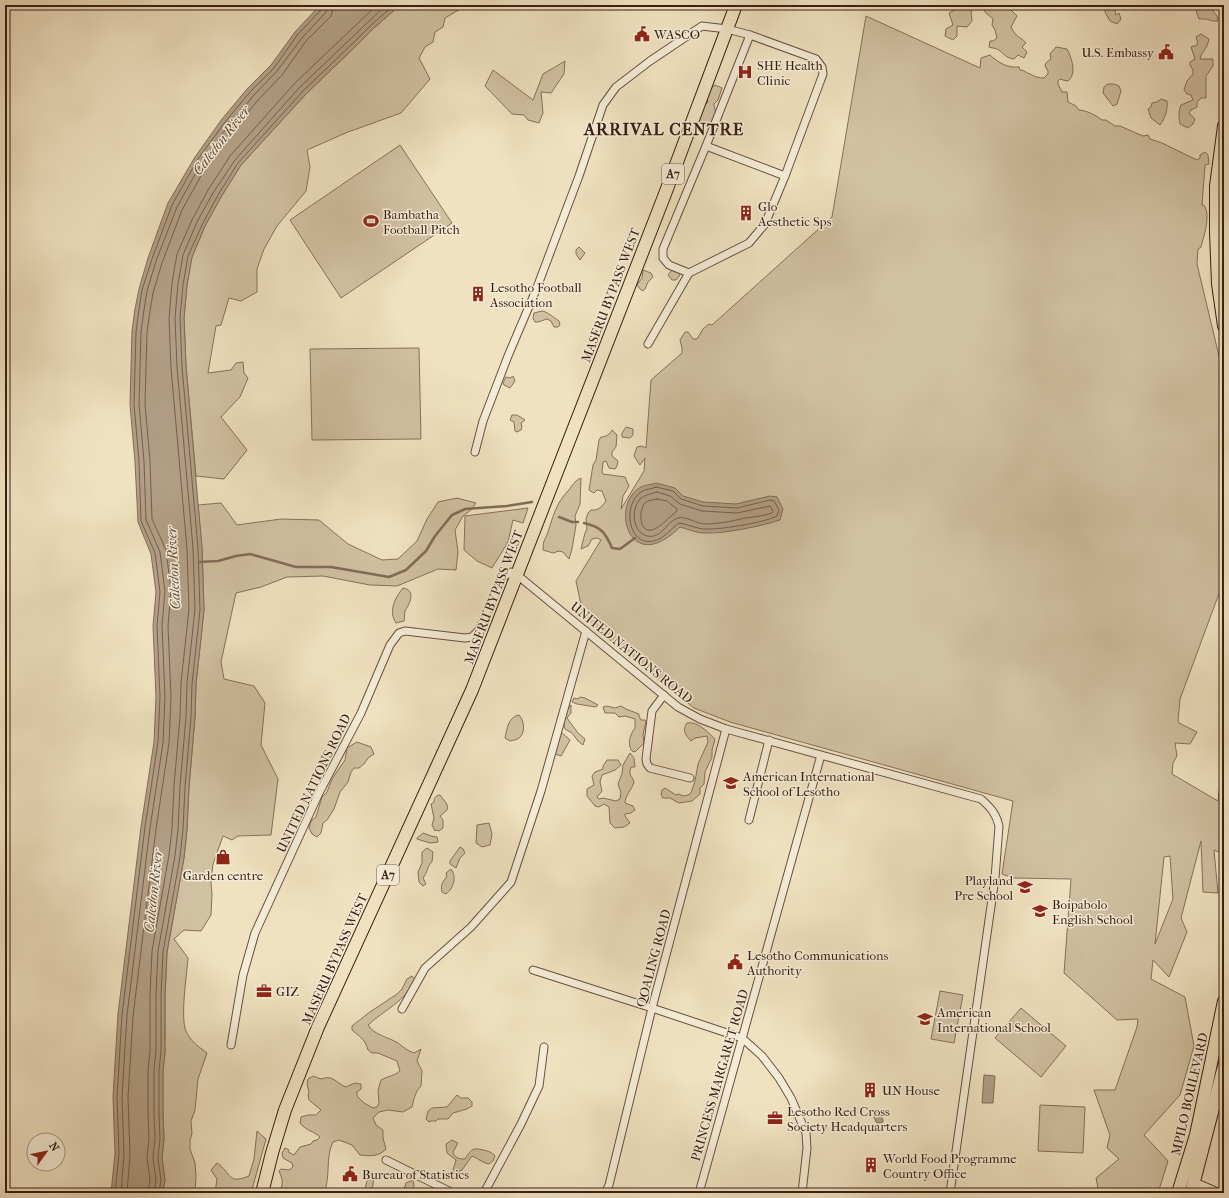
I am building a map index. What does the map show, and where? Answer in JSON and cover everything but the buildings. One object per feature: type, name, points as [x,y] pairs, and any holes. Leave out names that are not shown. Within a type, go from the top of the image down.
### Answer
[{"type":"main road","name":"MASERU BYPASS WEST","points":[[262,1193],[272,1153],[286,1110],[318,1027],[472,690],[665,194],[736,5]]},
{"type":"main road","points":[[1224,126],[1216,186],[1216,232],[1218,284],[1224,326]]},
{"type":"main road","name":"MPILO BOULEVARD","points":[[1189,1184],[1196,1135],[1224,1001]]},
{"type":"main road","name":"MPILO BOULEVARD","points":[[1178,1193],[1189,1184],[1224,1066]]},
{"type":"street","points":[[475,452],[486,414],[508,356],[536,290],[604,105],[616,87],[650,61],[702,26],[727,29],[750,35],[816,59],[822,67],[823,74],[785,176],[765,224],[749,243],[689,273],[648,344]]},
{"type":"street","points":[[689,273],[669,265],[663,258],[664,249],[750,35]]},
{"type":"street","points":[[706,146],[785,176]]},
{"type":"street","name":"UNITED NATIONS ROAD","points":[[231,1045],[243,976],[255,933],[319,793],[361,713],[390,645],[399,633],[405,631],[465,638],[472,637],[479,630],[502,578],[511,572],[516,574],[678,707],[700,719],[726,729],[981,799],[992,808],[997,817],[999,826],[995,878],[950,1193]]},
{"type":"street","points":[[402,1009],[425,968],[471,926],[511,882],[541,791],[586,631]]},
{"type":"street","points":[[664,696],[652,711],[646,759],[647,764],[650,768],[690,778]]},
{"type":"street","name":"QOALING ROAD","points":[[605,1193],[609,1184],[652,1008],[726,729]]},
{"type":"street","points":[[749,820],[769,740]]},
{"type":"street","name":"PRINCESS MARGARET ROAD","points":[[699,1193],[821,755]]},
{"type":"street","points":[[533,970],[742,1038],[762,1056],[779,1078],[791,1098],[806,1133],[807,1148],[802,1193]]},
{"type":"street","points":[[484,1193],[522,1124],[539,1086],[544,1048]]},
{"type":"street","points":[[386,1160],[453,1193]]},
{"type":"street","points":[[1189,1184],[1220,1193]]},
{"type":"shaded area","points":[[400,5],[467,5],[445,18],[443,27],[435,32],[433,42],[425,47],[419,58],[430,79],[401,113],[348,132],[307,150],[310,167],[306,191],[277,226],[264,249],[257,269],[257,292],[241,301],[229,298],[221,325],[216,326],[208,373],[231,370],[236,363],[243,362],[244,373],[248,378],[240,397],[221,417],[247,450],[224,479],[196,476],[186,366],[184,318],[187,285],[192,257],[205,226],[241,165],[306,94]]},
{"type":"shaded area","points":[[960,5],[973,5],[971,13],[972,21],[967,27],[957,26],[957,36],[953,40],[945,36],[946,29],[953,25],[949,13],[960,7]]},
{"type":"shaded area","points":[[980,5],[1006,5],[1017,16],[1011,27],[1013,31],[1026,43],[1022,47],[1027,52],[1024,58],[1018,55],[1014,59],[1007,57],[998,49],[989,47],[990,41],[997,38],[992,25],[993,19]]},
{"type":"shaded area","points":[[1106,5],[1117,5],[1115,11],[1116,15],[1119,13],[1121,19],[1117,24],[1110,21],[1105,12]]},
{"type":"shaded area","points":[[1196,5],[1213,5],[1210,7],[1217,16],[1218,21],[1199,19]]},
{"type":"shaded area","points":[[866,16],[980,68],[981,58],[990,55],[1003,64],[1011,67],[1019,67],[1020,70],[1039,78],[1044,78],[1048,74],[1045,66],[1051,59],[1050,54],[1056,47],[1067,49],[1073,66],[1071,78],[1068,81],[1060,79],[1058,84],[1062,92],[1067,92],[1068,102],[1076,106],[1079,110],[1085,111],[1102,120],[1106,120],[1115,126],[1120,126],[1143,136],[1148,135],[1150,139],[1162,143],[1197,160],[1200,158],[1200,155],[1205,152],[1208,155],[1209,164],[1205,165],[1202,205],[1204,205],[1206,209],[1207,220],[1201,247],[1198,249],[1197,264],[1224,377],[1224,580],[1180,699],[1179,723],[1197,732],[1190,744],[1175,743],[1177,756],[1173,763],[1172,774],[1218,801],[1220,784],[1224,785],[1224,854],[1214,850],[1218,893],[1203,892],[1201,841],[1181,918],[1187,932],[1169,977],[1153,960],[1151,979],[1185,997],[1194,1046],[1180,1095],[1144,1135],[1168,1161],[1158,1193],[1099,1193],[1096,1178],[1119,1159],[1107,1148],[1110,1135],[1094,1090],[1115,1090],[1137,1027],[1138,1019],[1117,1020],[1064,973],[1071,879],[1013,878],[1002,874],[1013,801],[730,722],[694,708],[584,619],[576,581],[601,540],[597,538],[592,539],[588,546],[581,549],[587,529],[586,519],[591,510],[598,509],[606,501],[602,491],[597,490],[594,493],[589,490],[599,440],[601,437],[608,435],[612,430],[617,435],[616,447],[612,452],[612,456],[618,461],[617,466],[615,469],[609,468],[606,461],[603,462],[602,472],[603,474],[625,477],[629,486],[623,496],[621,509],[644,471],[645,458],[640,465],[634,456],[637,447],[642,446],[646,448],[651,380],[682,353],[680,340],[685,332],[688,332],[693,339],[697,339],[703,329],[709,324],[712,325],[832,217]],"holes":[[[1170,856],[1173,899],[1155,944],[1164,857]]]},
{"type":"shaded area","points":[[1201,34],[1209,39],[1200,59],[1213,59],[1213,66],[1206,76],[1206,98],[1201,98],[1197,102],[1197,107],[1189,113],[1195,119],[1193,124],[1188,128],[1180,124],[1179,112],[1181,105],[1193,100],[1191,95],[1187,94],[1184,90],[1187,81],[1193,74],[1190,62],[1195,59],[1191,47],[1196,46],[1198,43],[1196,37]]},
{"type":"shaded area","points":[[565,61],[564,74],[551,93],[541,92],[543,113],[539,123],[528,120],[524,115],[512,114],[485,86],[493,70],[533,100],[543,74]]},
{"type":"shaded area","points":[[1108,84],[1119,86],[1121,91],[1117,104],[1113,106],[1103,93],[1104,87]]},
{"type":"shaded area","points":[[715,85],[722,88],[718,100],[714,104],[716,117],[712,123],[703,127],[700,124],[698,112],[708,102],[706,96],[709,90]]},
{"type":"shaded area","points":[[1161,99],[1167,101],[1167,108],[1166,114],[1160,125],[1151,118],[1148,109],[1151,107],[1152,103]]},
{"type":"shaded area","name":"Bambatha Football Pitch","points":[[400,145],[452,223],[341,298],[290,220]]},
{"type":"shaded area","points":[[579,247],[585,253],[580,260],[576,254],[576,250]]},
{"type":"shaded area","points":[[643,270],[651,273],[653,277],[643,291],[637,285],[642,278]]},
{"type":"shaded area","points":[[672,270],[675,272],[679,271],[680,275],[676,280],[672,280],[668,275]]},
{"type":"shaded area","points":[[542,311],[559,321],[560,325],[558,327],[554,327],[551,321],[547,319],[535,322],[533,318],[534,313]]},
{"type":"shaded area","points":[[419,348],[421,439],[312,440],[310,349]]},
{"type":"shaded area","points":[[513,376],[515,381],[510,388],[504,385],[503,383],[506,377],[510,378]]},
{"type":"shaded area","points":[[512,415],[517,415],[525,420],[521,423],[521,430],[517,432],[515,431],[514,422],[510,420]]},
{"type":"shaded area","points":[[626,427],[633,429],[633,435],[630,438],[622,437],[622,433]]},
{"type":"shaded area","points":[[581,478],[580,504],[575,516],[576,525],[569,559],[563,552],[559,551],[553,553],[543,550],[543,544],[555,510],[575,482]]},
{"type":"shaded area","points":[[457,498],[476,503],[471,510],[463,516],[455,530],[458,552],[456,570],[438,569],[397,586],[370,585],[323,576],[287,577],[261,587],[236,593],[221,662],[224,679],[254,686],[265,703],[261,745],[278,779],[271,835],[238,836],[232,840],[223,836],[213,864],[211,883],[211,915],[201,931],[184,930],[174,939],[188,958],[185,984],[184,1025],[192,1041],[207,1053],[198,1079],[195,1110],[191,1121],[192,1134],[190,1149],[195,1163],[195,1193],[162,1193],[165,1181],[162,1158],[164,1139],[163,1071],[165,1052],[167,952],[184,858],[195,717],[196,684],[204,610],[202,548],[198,505],[221,503],[237,525],[281,519],[319,520],[348,544],[382,560],[398,559],[417,541],[427,519],[438,502]]},
{"type":"shaded area","points":[[528,508],[523,523],[513,520],[508,542],[492,568],[477,561],[464,550],[465,516]]},
{"type":"shaded area","points":[[403,588],[410,592],[411,598],[405,611],[404,621],[396,623],[393,609],[395,600]]},
{"type":"shaded area","points":[[580,697],[598,705],[596,707],[572,702],[574,698],[578,699]]},
{"type":"shaded area","points":[[571,705],[571,713],[567,718],[578,733],[585,739],[583,745],[572,733],[565,729],[565,716]]},
{"type":"shaded area","points":[[607,706],[615,708],[621,706],[639,714],[641,720],[645,720],[646,722],[643,734],[644,743],[635,752],[630,749],[629,743],[635,728],[635,719],[625,716],[619,717],[615,713],[605,713],[603,707]]},
{"type":"shaded area","points":[[519,715],[523,723],[523,733],[518,739],[510,741],[505,738],[507,727],[512,718]]},
{"type":"shaded area","points":[[687,723],[699,726],[715,739],[712,757],[705,772],[704,784],[700,788],[700,794],[692,801],[679,803],[670,798],[663,798],[661,795],[662,790],[665,788],[676,795],[679,794],[683,796],[691,793],[698,764],[708,742],[707,736],[695,738],[691,741],[685,732]]},
{"type":"shaded area","points":[[561,732],[570,740],[561,756],[555,754],[555,747]]},
{"type":"shaded area","points":[[357,742],[371,747],[374,754],[359,768],[354,768],[351,772],[348,782],[340,792],[334,809],[327,820],[323,823],[321,833],[317,837],[312,834],[309,828],[311,821],[316,817],[322,797],[327,792],[332,779],[345,760],[347,748]]},
{"type":"shaded area","points":[[630,753],[634,758],[635,767],[631,767],[630,772],[634,782],[626,797],[625,803],[633,806],[635,810],[631,813],[625,814],[630,823],[624,827],[615,828],[610,823],[609,807],[604,804],[599,807],[595,806],[587,796],[587,789],[594,785],[592,776],[595,772],[603,769],[603,766],[607,760],[618,760],[621,765],[615,770],[602,775],[600,782],[602,791],[597,797],[599,799],[603,798],[616,801],[620,799],[621,792],[618,784],[622,774],[623,765]]},
{"type":"shaded area","points":[[440,795],[448,807],[440,816],[443,820],[443,828],[439,831],[435,831],[432,825],[434,818],[431,804],[434,802],[435,797]]},
{"type":"shaded area","points":[[489,823],[492,834],[490,845],[482,847],[476,843],[477,825]]},
{"type":"shaded area","points":[[423,833],[437,837],[438,842],[430,843],[417,839]]},
{"type":"shaded area","points":[[460,847],[465,853],[460,858],[456,868],[450,864],[450,861]]},
{"type":"shaded area","points":[[427,848],[433,852],[432,862],[423,878],[426,884],[423,886],[419,882],[418,872],[422,863],[422,852]]},
{"type":"shaded area","points":[[451,869],[454,875],[454,882],[449,892],[446,894],[441,890],[442,885],[447,876],[446,873]]},
{"type":"shaded area","points":[[412,976],[415,980],[406,994],[368,1025],[377,1034],[398,1043],[414,1053],[421,1049],[417,1061],[422,1071],[421,1086],[416,1093],[412,1107],[403,1112],[388,1110],[379,1112],[373,1118],[376,1125],[383,1130],[383,1138],[386,1149],[377,1155],[360,1155],[352,1145],[339,1140],[333,1142],[329,1154],[327,1180],[324,1193],[278,1193],[282,1182],[279,1171],[281,1169],[289,1170],[293,1167],[292,1163],[283,1158],[282,1153],[285,1148],[289,1150],[288,1152],[294,1155],[300,1147],[311,1144],[320,1137],[305,1128],[300,1123],[301,1117],[316,1115],[321,1110],[309,1100],[307,1084],[308,1079],[313,1076],[321,1079],[329,1078],[346,1087],[355,1083],[361,1084],[361,1089],[357,1092],[357,1096],[364,1103],[373,1108],[377,1107],[379,1103],[378,1090],[381,1080],[400,1071],[397,1061],[378,1053],[372,1053],[368,1050],[364,1041],[352,1030],[352,1026],[397,994],[402,989],[407,979]]},
{"type":"shaded area","points":[[940,991],[963,995],[954,1043],[931,1039]]},
{"type":"shaded area","points":[[1021,1008],[1066,1046],[1041,1077],[995,1038]]},
{"type":"shaded area","points":[[457,1095],[461,1098],[468,1098],[472,1102],[472,1106],[453,1113],[448,1119],[438,1119],[436,1121],[429,1122],[426,1119],[428,1111],[432,1108],[447,1107]]},
{"type":"shaded area","points":[[1040,1105],[1085,1107],[1083,1153],[1038,1151]]},
{"type":"shaded area","points":[[257,1131],[266,1139],[251,1193],[215,1193],[217,1179],[211,1170],[217,1163],[230,1177],[237,1179],[249,1176],[254,1159]]},
{"type":"shaded area","points":[[452,1140],[458,1143],[453,1152],[457,1158],[465,1159],[470,1151],[476,1149],[493,1154],[495,1156],[493,1161],[489,1164],[472,1156],[462,1170],[456,1173],[453,1170],[456,1160],[447,1153],[446,1144]]},
{"type":"shaded area","points":[[371,1172],[374,1173],[373,1185],[370,1193],[363,1193],[368,1177]]},
{"type":"shaded area","points":[[413,1180],[414,1186],[410,1193],[403,1193],[406,1183]]},
{"type":"water","name":"Caledon River","points":[[320,5],[400,5],[306,94],[241,165],[205,226],[192,257],[187,285],[184,318],[186,366],[202,548],[204,610],[196,684],[195,717],[184,858],[167,952],[165,1052],[163,1071],[164,1139],[162,1158],[165,1181],[162,1193],[111,1193],[115,1154],[113,1097],[118,1014],[141,827],[154,742],[156,697],[153,626],[156,592],[151,554],[138,522],[130,404],[132,331],[135,309],[148,258],[168,203],[195,157],[222,119],[247,89],[271,65],[295,32]]},
{"type":"water","points":[[656,483],[675,488],[683,496],[703,502],[736,504],[770,496],[777,497],[783,509],[780,520],[743,529],[712,533],[698,532],[680,527],[662,541],[648,545],[637,541],[629,532],[626,521],[626,508],[631,496],[641,487]]},
{"type":"water","points":[[984,1075],[995,1076],[993,1103],[982,1103]]},
{"type":"water","points":[[879,1110],[883,1122],[878,1123],[876,1122],[873,1114]]},
{"type":"waterway","points":[[199,562],[218,561],[250,554],[296,567],[331,567],[389,577],[406,570],[426,551],[435,536],[452,515],[465,509],[507,506],[532,502]]},
{"type":"waterway","points":[[559,517],[572,522],[578,522]]},
{"type":"waterway","points":[[584,523],[595,526],[602,531],[612,548],[620,549],[635,538]]},
{"type":"place","name":"WASCO","points":[[642,34]]},
{"type":"place","name":"U.S. Embassy","points":[[1166,52]]},
{"type":"place","name":"SHE Health Clinic","points":[[745,72]]},
{"type":"place","name":"Glo Aesthetic Sps","points":[[746,213]]},
{"type":"place","name":"Bambatha Football Pitch","points":[[371,221]]},
{"type":"place","name":"Lesotho Football Association","points":[[478,294]]},
{"type":"place","name":"American International School of Lesotho","points":[[731,783]]},
{"type":"place","name":"Garden centre","points":[[223,857]]},
{"type":"place","name":"Playland Pre School","points":[[1025,887]]},
{"type":"place","name":"Boipabolo English School","points":[[1040,911]]},
{"type":"place","name":"Lesotho Communications Authority","points":[[735,962]]},
{"type":"place","name":"GIZ","points":[[264,991]]},
{"type":"place","name":"American International School","points":[[925,1019]]},
{"type":"place","name":"UN House","points":[[870,1090]]},
{"type":"place","name":"Lesotho Red Cross Society Headquarters","points":[[775,1118]]},
{"type":"place","name":"World Food Programme Country Office","points":[[871,1165]]},
{"type":"place","name":"Bureau of Statistics","points":[[350,1174]]},
{"type":"district","name":"ARRIVAL CENTRE","points":[[664,129]]}]
